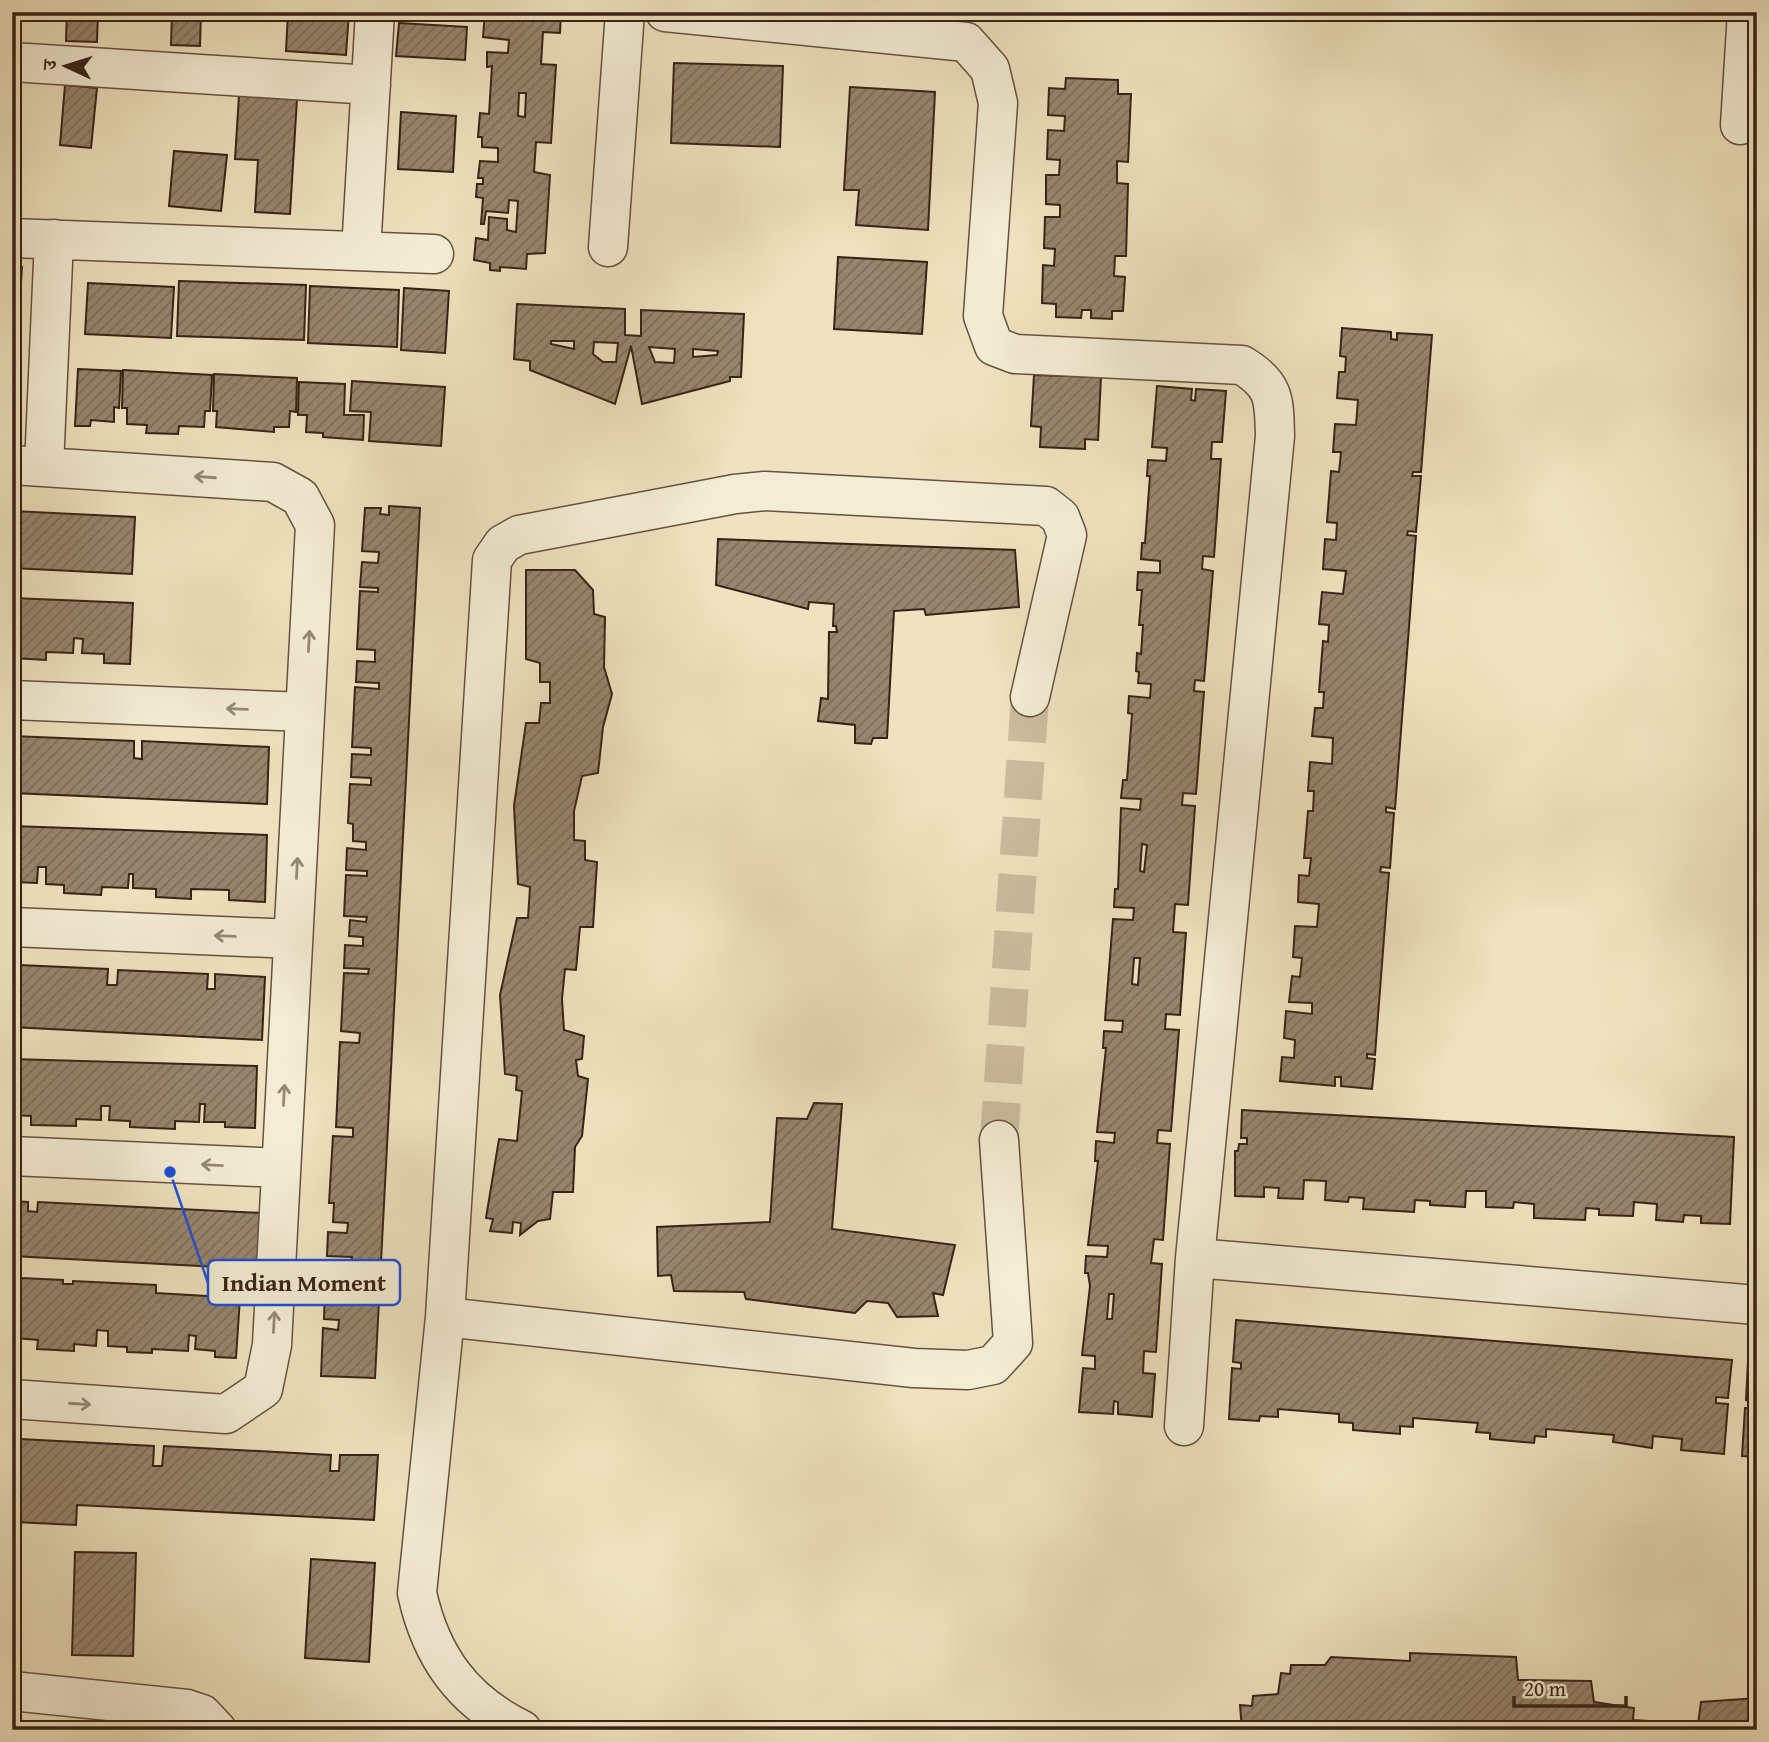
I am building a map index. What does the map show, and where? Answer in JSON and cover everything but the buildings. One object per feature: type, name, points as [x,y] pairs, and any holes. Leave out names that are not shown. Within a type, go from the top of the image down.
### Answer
[{"type":"street","points":[[362,251],[374,12]]},
{"type":"street","points":[[608,247],[625,12]]},
{"type":"street","points":[[666,12],[966,41],[990,69],[998,103],[983,316],[994,346],[1014,354],[1242,365],[1263,378],[1274,401],[1275,436],[1195,1258],[1184,1426]]},
{"type":"street","points":[[1740,125],[1747,12]]},
{"type":"street","points":[[12,62],[370,85]]},
{"type":"street","points":[[12,238],[434,254]]},
{"type":"street","points":[[12,1399],[226,1414],[262,1389],[272,1345],[315,525],[300,497],[273,482],[28,466],[54,239]]},
{"type":"street","points":[[522,1730],[489,1712],[452,1677],[424,1623],[417,1593],[445,1317],[492,560],[503,544],[519,535],[734,494],[765,491],[1046,506],[1060,517],[1067,535],[1030,696]]},
{"type":"street","points":[[12,700],[305,712]]},
{"type":"street","points":[[12,927],[293,939]]},
{"type":"street","points":[[445,1317],[914,1368],[968,1370],[993,1365],[1013,1343],[999,1140]]},
{"type":"street","points":[[12,1156],[281,1168]]},
{"type":"street","points":[[1195,1258],[1757,1305]]},
{"type":"street","points":[[12,1691],[187,1709],[202,1714],[217,1730]]},
{"type":"tunnel","points":[[999,1140],[1030,697]]},
{"type":"place","name":"Indian Moment","points":[[170,1172]]}]
